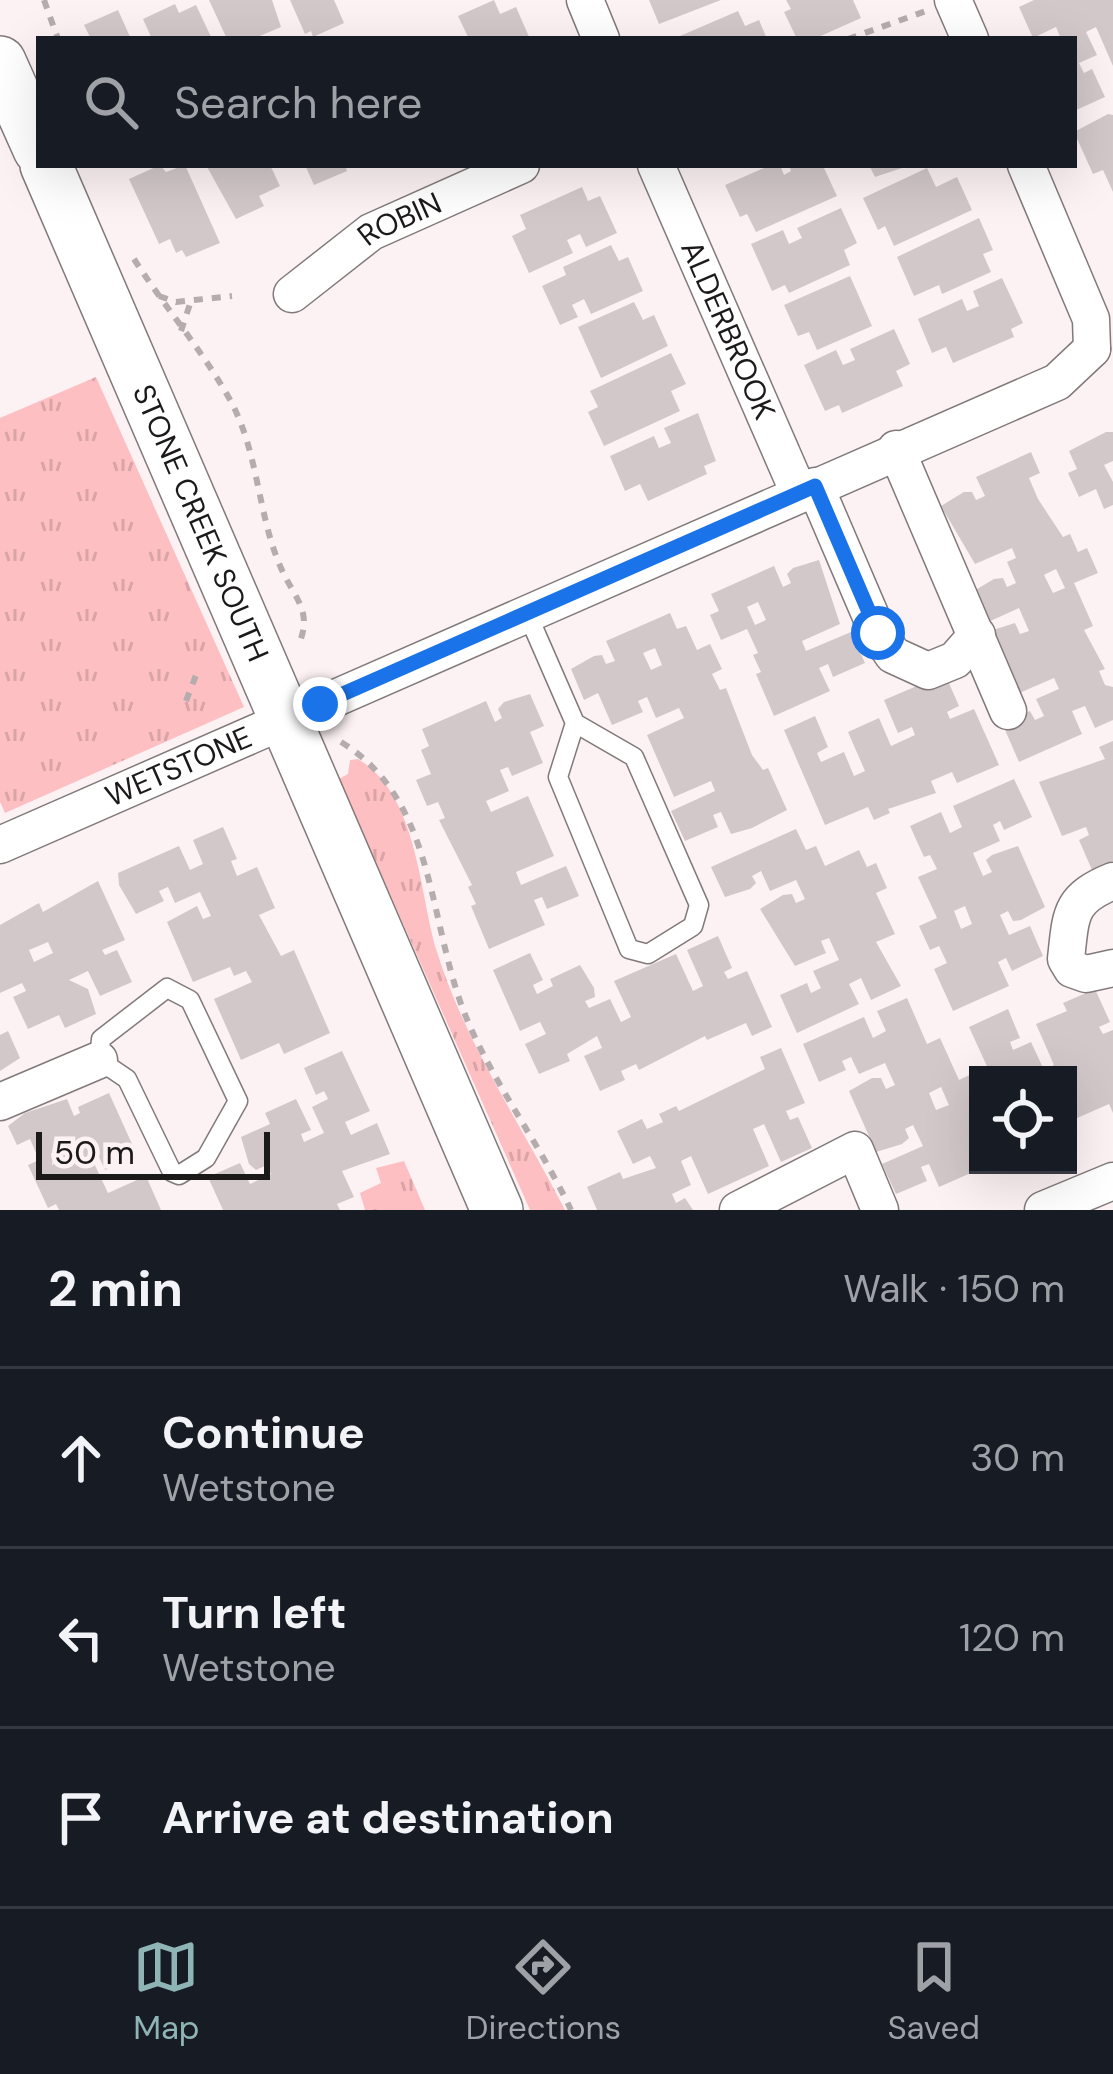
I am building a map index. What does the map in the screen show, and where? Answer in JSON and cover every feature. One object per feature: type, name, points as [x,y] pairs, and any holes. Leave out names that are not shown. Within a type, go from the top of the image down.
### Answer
[{"type":"street","points":[[584,0],[601,36]]},
{"type":"street","points":[[953,1],[969,36]]},
{"type":"street","points":[[0,62],[36,142]]},
{"type":"street","name":"STONE CREEK SOUTH","points":[[47,168],[497,1210]]},
{"type":"street","name":"ROBIN","points":[[292,294],[371,232],[514,168]]},
{"type":"street","name":"ALDERBROOK","points":[[657,168],[807,489]]},
{"type":"street","points":[[1027,168],[1102,352]]},
{"type":"street","name":"WETSTONE","points":[[0,845],[1057,382],[1102,352]]},
{"type":"street","points":[[896,449],[1008,711]]},
{"type":"street","points":[[807,489],[893,655],[928,671],[955,660],[977,634]]},
{"type":"street","points":[[1113,881],[1087,892],[1076,904],[1066,959],[1072,969],[1086,974],[1113,968]]},
{"type":"street","points":[[0,1102],[99,1060]]},
{"type":"street","points":[[738,1210],[855,1150],[880,1210]]},
{"type":"street","points":[[1042,1210],[1113,1181]]},
{"type":"lane","points":[[527,613],[575,723],[634,757],[699,904],[693,926],[648,954],[628,949],[558,776],[575,723]]},
{"type":"lane","points":[[167,988],[190,1000],[238,1101],[206,1158],[179,1174],[172,1172],[127,1079],[99,1060],[101,1039],[167,988]]},
{"type":"path","points":[[44,0],[57,36]]},
{"type":"path","points":[[856,36],[953,1]]},
{"type":"path","points":[[133,258],[230,399],[252,455],[280,568],[302,603],[307,625],[297,649],[302,658]]},
{"type":"path","points":[[157,295],[191,301],[232,296]]},
{"type":"path","points":[[181,331],[191,301]]},
{"type":"path","points":[[186,701],[199,670]]},
{"type":"path","points":[[332,737],[376,764],[399,800],[424,857],[442,951],[466,1018],[571,1210]]},
{"type":"green space","points":[[96,377],[244,707],[5,813],[0,802],[0,418]]},
{"type":"green space","points":[[358,759],[378,775],[405,820],[449,986],[479,1052],[565,1210],[530,1210],[339,779],[348,774],[350,760]]},
{"type":"green space","points":[[404,1161],[425,1210],[365,1210],[360,1193],[381,1183],[376,1168]]},
{"type":"building","points":[[209,0],[272,0],[281,27],[260,36],[226,36]]},
{"type":"building","points":[[290,0],[334,0],[344,23],[315,36],[311,31],[305,34]]},
{"type":"building","points":[[494,0],[500,14],[516,7],[529,36],[468,36],[458,16]]},
{"type":"building","points":[[649,0],[721,0],[659,24]]},
{"type":"building","points":[[786,0],[853,0],[861,18],[821,36],[796,36],[784,12],[791,9]]},
{"type":"building","points":[[1034,0],[1113,0],[1113,66],[1096,27],[1086,32],[1097,55],[1079,63],[1084,73],[1092,69],[1105,97],[1077,110],[1077,36],[1060,36],[1056,27],[1032,36],[1019,7]]},
{"type":"building","points":[[175,4],[179,13],[196,5],[211,36],[151,36],[143,19]]},
{"type":"building","points":[[118,10],[130,36],[90,36],[84,25]]},
{"type":"building","points":[[738,11],[745,26],[759,20],[766,36],[680,36]]},
{"type":"building","points":[[1113,115],[1113,192],[1103,170],[1093,174],[1077,130]]},
{"type":"building","points":[[153,168],[166,172],[186,168],[220,243],[186,257],[182,250],[176,253],[170,239],[159,244],[129,179]]},
{"type":"building","points":[[208,168],[271,168],[280,186],[259,196],[264,206],[236,219]]},
{"type":"building","points":[[306,168],[346,168],[347,171],[314,185]]},
{"type":"building","points":[[764,168],[781,168],[784,175],[790,168],[824,168],[837,196],[756,232],[747,214],[740,217],[725,185]]},
{"type":"building","points":[[870,168],[902,168],[875,177]]},
{"type":"building","points":[[927,168],[936,187],[957,177],[972,210],[894,246],[885,226],[878,230],[863,198]]},
{"type":"building","points":[[582,187],[588,201],[600,196],[617,233],[586,247],[580,234],[567,240],[573,253],[529,273],[512,236],[526,229],[520,215]]},
{"type":"building","points":[[841,208],[857,243],[844,250],[850,265],[789,293],[785,285],[772,291],[751,244],[783,230],[789,244],[802,238],[797,228]]},
{"type":"building","points":[[979,218],[993,250],[983,254],[991,272],[942,294],[939,285],[914,296],[897,257]]},
{"type":"building","points":[[611,245],[619,261],[628,257],[643,291],[591,314],[584,299],[572,305],[578,317],[560,325],[542,286],[566,275],[563,267]]},
{"type":"building","points":[[850,276],[872,326],[817,350],[809,332],[798,336],[784,305]]},
{"type":"building","points":[[1002,278],[1023,323],[1011,329],[1014,337],[953,363],[946,347],[932,353],[918,319],[962,299],[967,311],[979,306],[973,291]]},
{"type":"building","points":[[634,302],[643,320],[654,315],[668,346],[601,378],[578,327]]},
{"type":"building","points":[[894,329],[910,364],[896,371],[903,386],[842,413],[839,405],[825,411],[804,365],[836,350],[843,365],[855,360],[850,349]]},
{"type":"building","points":[[671,353],[686,384],[671,391],[680,411],[604,446],[588,412],[598,407],[590,391]]},
{"type":"building","points":[[698,413],[716,461],[704,466],[707,474],[648,501],[640,484],[625,491],[610,456],[654,436],[659,448],[671,443],[664,428]]},
{"type":"building","points":[[1113,432],[1113,461],[1104,465],[1113,482],[1113,505],[1104,509],[1096,489],[1079,497],[1068,473],[1077,469],[1069,451]]},
{"type":"building","points":[[1031,452],[1040,473],[1029,478],[1038,499],[1063,537],[1070,534],[1078,552],[1087,548],[1098,573],[1074,583],[1093,626],[1084,630],[1105,669],[1099,671],[1105,685],[1113,687],[1113,720],[1095,728],[1085,706],[1072,711],[1082,734],[1019,762],[1002,723],[1030,711],[1035,720],[1044,716],[1036,699],[1059,689],[1054,678],[1017,694],[993,630],[1015,623],[1020,634],[1029,631],[1019,608],[986,623],[972,592],[994,579],[1003,578],[1007,587],[1016,583],[1007,562],[1016,558],[1012,548],[975,564],[941,506],[964,492],[972,492],[976,500],[985,496],[976,477]],"holes":[[[1056,569],[1065,588],[1053,593],[1044,575]]]},
{"type":"building","points":[[819,560],[840,624],[802,641],[806,651],[851,632],[865,663],[833,677],[828,664],[819,668],[830,691],[774,716],[756,674],[761,672],[753,655],[758,653],[747,629],[721,640],[710,615],[719,611],[711,594],[774,566],[783,587],[791,583],[787,574]],"holes":[[[758,602],[766,620],[755,625],[747,607]]]},
{"type":"building","points":[[670,613],[677,629],[686,626],[697,650],[710,644],[722,669],[712,674],[720,690],[726,688],[752,755],[763,770],[768,768],[787,810],[731,834],[721,812],[713,815],[718,827],[685,841],[671,811],[715,791],[711,781],[674,797],[647,735],[684,718],[679,708],[656,718],[647,697],[638,701],[643,712],[612,725],[598,693],[584,700],[571,669],[594,656],[602,655],[606,664],[615,661],[606,641]],"holes":[[[655,648],[662,665],[651,670],[643,653]]]},
{"type":"building","points":[[945,674],[959,706],[947,712],[950,719],[974,709],[999,765],[957,783],[952,772],[931,781],[936,793],[888,809],[890,813],[874,820],[868,807],[825,825],[784,730],[815,716],[828,747],[817,753],[821,762],[844,752],[854,776],[865,771],[848,732],[879,718],[891,746],[915,735],[912,727],[898,733],[884,700]]},
{"type":"building","points":[[530,694],[544,726],[530,732],[543,763],[512,776],[508,767],[500,770],[509,791],[486,801],[491,812],[528,796],[554,856],[516,872],[521,885],[566,866],[579,896],[547,909],[542,897],[534,900],[545,925],[489,949],[471,906],[476,904],[468,887],[472,885],[439,820],[445,818],[438,802],[427,806],[416,780],[431,774],[421,750],[429,746],[422,729],[486,701],[495,722],[502,718],[498,709],[504,702]]},
{"type":"building","points":[[1113,741],[1113,861],[1092,870],[1079,840],[1089,835],[1086,827],[1062,836],[1039,782],[1105,759],[1099,747]]},
{"type":"building","points":[[1014,779],[1032,817],[1004,830],[1000,821],[993,825],[1000,841],[973,853],[983,876],[992,872],[986,860],[1018,846],[1045,907],[1021,920],[1013,921],[1008,911],[1000,915],[1009,935],[1030,926],[1043,956],[1012,971],[1006,958],[998,962],[1009,986],[953,1011],[934,969],[947,963],[939,946],[930,950],[919,926],[937,918],[918,877],[937,869],[930,855],[924,857],[910,826],[941,812],[950,833],[962,827],[953,806]],"holes":[[[965,906],[972,924],[961,929],[954,911]]]},
{"type":"building","points":[[223,827],[237,859],[231,861],[237,876],[257,867],[275,908],[259,915],[281,956],[294,950],[330,1033],[284,1054],[279,1043],[241,1060],[214,999],[252,982],[246,971],[234,976],[230,967],[193,982],[167,922],[197,906],[203,919],[211,916],[200,892],[175,903],[168,887],[159,891],[164,901],[136,914],[119,885],[118,873],[179,846],[190,870],[203,864],[193,840]]},
{"type":"building","points":[[796,829],[806,850],[816,846],[825,866],[859,850],[867,867],[876,863],[887,888],[876,893],[895,934],[876,942],[901,986],[871,1000],[861,978],[849,984],[859,1004],[797,1033],[780,995],[807,983],[811,993],[821,988],[813,971],[839,960],[829,938],[821,941],[826,953],[795,966],[760,909],[783,895],[792,894],[796,903],[805,899],[796,880],[770,891],[761,871],[752,876],[756,883],[750,889],[725,897],[711,867]]},
{"type":"building","points":[[98,881],[125,940],[102,950],[105,955],[117,950],[132,982],[100,996],[88,971],[69,980],[88,989],[96,1014],[65,1028],[59,1015],[28,1029],[13,997],[26,991],[22,983],[0,993],[0,925],[39,903],[43,912]],"holes":[[[48,942],[53,953],[34,962],[29,950]]]},
{"type":"building","points":[[718,936],[732,968],[724,972],[728,979],[747,971],[772,1027],[752,1036],[746,1023],[707,1040],[705,1036],[639,1070],[636,1064],[621,1071],[625,1080],[600,1091],[584,1056],[602,1048],[597,1036],[567,1054],[570,1061],[539,1074],[525,1044],[546,1034],[540,1022],[520,1031],[493,970],[530,953],[543,980],[533,985],[537,994],[553,986],[550,979],[580,965],[594,988],[595,997],[585,1001],[589,1008],[610,999],[621,1022],[631,1017],[614,981],[676,954],[693,991],[703,986],[687,950]]},
{"type":"building","points":[[1095,989],[1110,1022],[1099,1027],[1103,1034],[1113,1030],[1113,1113],[1109,1104],[1077,1118],[1077,1066],[1052,1066],[1036,1024],[1067,1011],[1063,1003]]},
{"type":"building","points":[[907,998],[927,1044],[940,1038],[959,1080],[969,1075],[969,1174],[939,1187],[929,1164],[921,1167],[927,1181],[896,1194],[882,1164],[923,1146],[913,1125],[905,1129],[909,1138],[902,1144],[876,1152],[849,1091],[872,1078],[881,1078],[886,1089],[895,1085],[885,1063],[859,1074],[851,1057],[842,1061],[846,1070],[819,1082],[803,1044],[864,1017],[873,1038],[886,1031],[877,1011]],"holes":[[[941,1087],[949,1105],[936,1110],[929,1093]]]},
{"type":"building","points":[[1008,1009],[1020,1038],[1010,1042],[1013,1050],[1031,1042],[1042,1066],[987,1066],[969,1027]]},
{"type":"building","points":[[8,1031],[20,1058],[0,1071],[0,1035]]},
{"type":"building","points":[[781,1048],[805,1103],[786,1111],[790,1120],[798,1117],[812,1148],[781,1162],[764,1124],[753,1129],[769,1166],[708,1194],[691,1156],[681,1161],[691,1185],[672,1194],[676,1203],[685,1198],[693,1210],[597,1210],[587,1187],[620,1172],[623,1179],[656,1168],[650,1156],[633,1164],[617,1131],[642,1119],[647,1129],[663,1122],[659,1114],[676,1106],[679,1111],[765,1069],[760,1057]]},
{"type":"building","points":[[342,1051],[370,1111],[345,1122],[351,1135],[377,1123],[390,1154],[342,1171],[354,1197],[337,1204],[340,1210],[223,1210],[208,1177],[240,1163],[250,1184],[271,1174],[267,1165],[256,1170],[249,1164],[241,1137],[270,1124],[265,1113],[296,1099],[311,1130],[301,1134],[304,1142],[324,1133],[312,1107],[328,1099],[324,1091],[316,1095],[304,1068]]},
{"type":"building","points":[[109,1093],[137,1155],[105,1170],[99,1157],[92,1159],[108,1193],[146,1176],[161,1210],[59,1210],[56,1204],[48,1208],[28,1165],[39,1160],[30,1139],[17,1145],[8,1126],[25,1113],[67,1099],[74,1116],[80,1113],[78,1107]]},
{"type":"route","points":[[320,704],[815,486],[878,633]]}]
